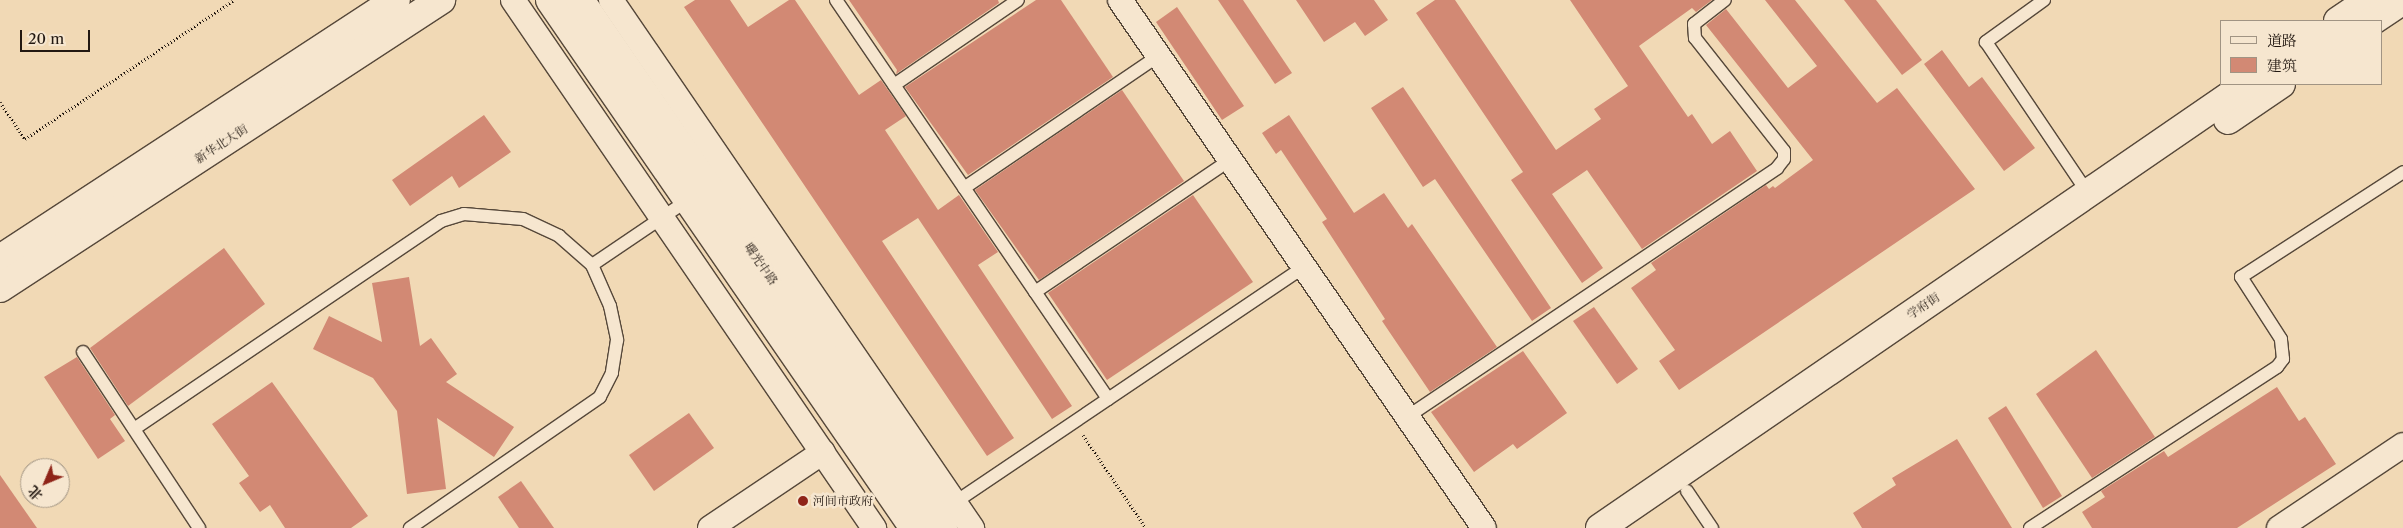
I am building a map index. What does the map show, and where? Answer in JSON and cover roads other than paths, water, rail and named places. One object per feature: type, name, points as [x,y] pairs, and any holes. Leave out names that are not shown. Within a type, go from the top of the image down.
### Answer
[{"type":"main road","name":"新华北大街","points":[[0,259],[396,0]]},
{"type":"main road","name":"新华北大街","points":[[0,288],[441,0]]},
{"type":"main road","name":"曙光中路","points":[[550,0],[914,528]]},
{"type":"main road","name":"曙光中路","points":[[580,0],[943,528]]},
{"type":"main road","points":[[2339,20],[2369,0]]},
{"type":"main road","points":[[2373,20],[2403,0]]},
{"type":"main road","name":"学府街","points":[[1600,528],[2246,85]]},
{"type":"main road","name":"学府街","points":[[1634,528],[2280,85]]},
{"type":"street","points":[[513,0],[874,528]]},
{"type":"street","points":[[611,0],[972,528]]},
{"type":"street","points":[[1120,0],[1484,528]]},
{"type":"street","points":[[2279,528],[2403,445]]},
{"type":"street","points":[[710,528],[823,452]]},
{"type":"lane","points":[[836,0],[1108,399]]},
{"type":"lane","points":[[894,85],[1018,0]]},
{"type":"lane","points":[[1408,417],[1777,168],[1784,160],[1784,150],[1696,38],[1694,24],[1725,0]]},
{"type":"lane","points":[[2044,0],[1986,42],[2088,192]]},
{"type":"lane","points":[[964,188],[1158,56]]},
{"type":"lane","points":[[1035,292],[1230,160]]},
{"type":"lane","points":[[2030,528],[2277,367],[2283,359],[2281,339],[2240,277],[2403,172]]},
{"type":"lane","points":[[592,265],[688,200]]},
{"type":"lane","points":[[134,429],[441,221],[464,214],[523,219],[559,236],[592,265],[610,306],[617,340],[612,373],[600,397],[410,528]]},
{"type":"lane","points":[[954,503],[1304,266]]},
{"type":"lane","points":[[83,352],[199,528]]},
{"type":"lane","points":[[1687,491],[1712,528]]},
{"type":"place","name":"河间市政府","points":[[803,501]]}]
